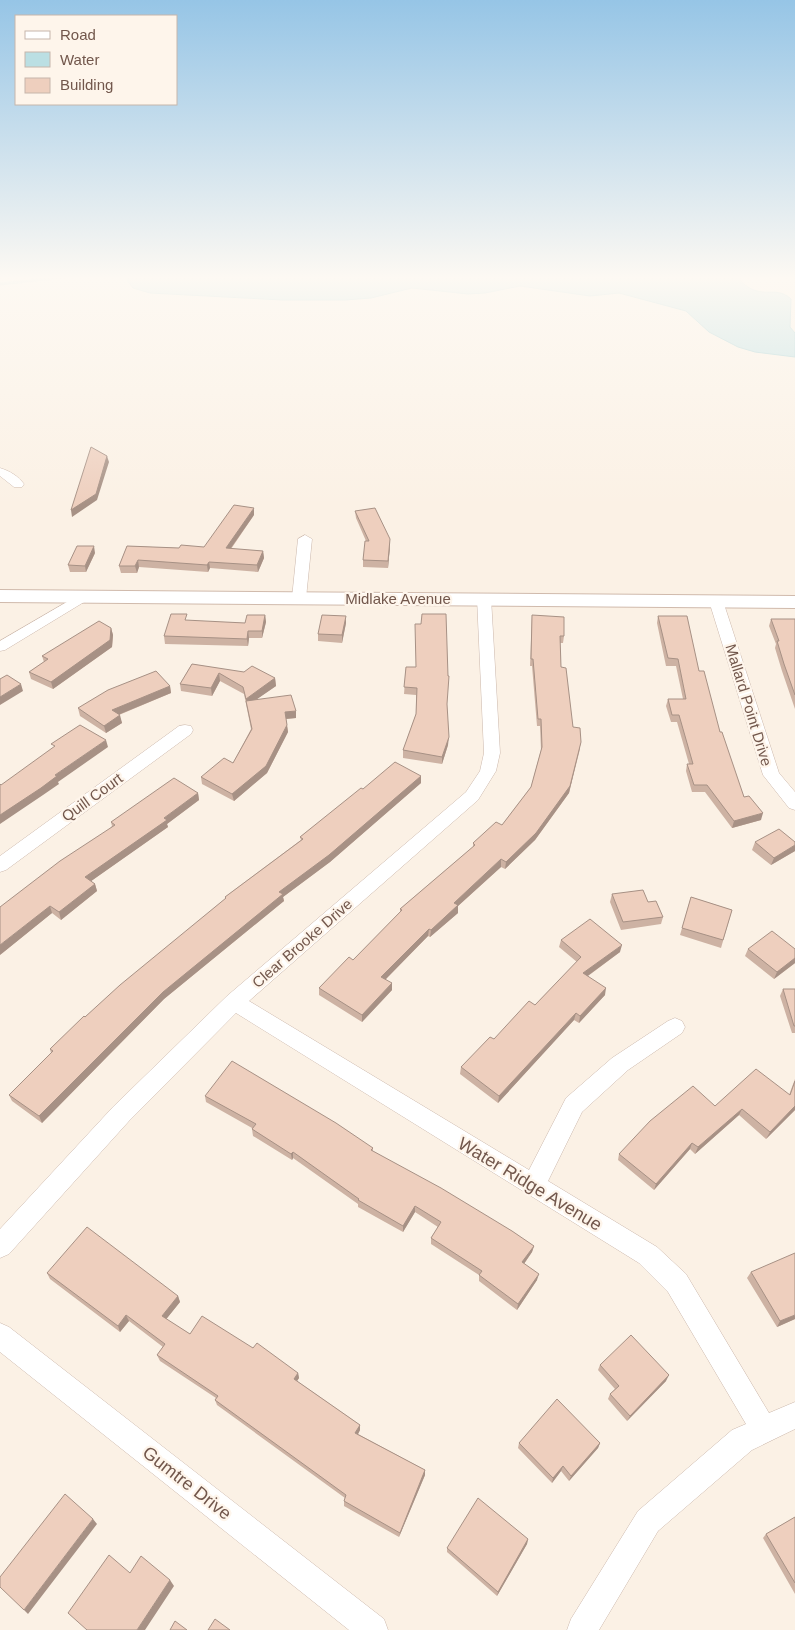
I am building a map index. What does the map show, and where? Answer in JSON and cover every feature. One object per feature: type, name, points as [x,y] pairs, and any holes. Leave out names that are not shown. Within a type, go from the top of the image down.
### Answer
[{"type":"street","points":[[0,472],[8,475],[18,484]]},
{"type":"street","points":[[299,598],[305,539]]},
{"type":"street","name":"Midlake Avenue","points":[[0,596],[484,598],[795,602]]},
{"type":"street","points":[[0,647],[84,596]]},
{"type":"street","name":"Clear Brooke Drive","points":[[0,1246],[121,1114],[234,1002],[472,796],[488,771],[492,752],[484,598]]},
{"type":"street","name":"Mallard Point Drive","points":[[716,601],[771,775],[795,804]]},
{"type":"street","name":"Quill Court","points":[[0,865],[185,730]]},
{"type":"street","name":"Water Ridge Avenue","points":[[234,1002],[648,1255],[677,1284],[764,1430]]},
{"type":"street","points":[[533,1186],[574,1105],[620,1064],[676,1027]]},
{"type":"street","name":"Gumtre Drive","points":[[0,1336],[373,1630]]},
{"type":"street","points":[[582,1630],[648,1521],[742,1440],[795,1415]]},
{"type":"water","points":[[764,353],[795,353],[795,357]]},
{"type":"building","points":[[91,447],[107,456],[96,494],[71,510]]},
{"type":"building","points":[[234,505],[254,508],[226,548],[263,551],[257,565],[209,562],[207,565],[138,560],[135,566],[119,566],[127,546],[179,548],[181,545],[204,547]]},
{"type":"building","points":[[375,508],[390,539],[388,561],[363,560],[365,541],[369,541],[355,511]]},
{"type":"building","points":[[77,546],[94,546],[85,566],[68,565]]},
{"type":"building","points":[[171,614],[187,614],[185,620],[245,623],[247,615],[265,615],[262,631],[248,631],[247,639],[164,636]]},
{"type":"building","points":[[422,614],[446,614],[449,737],[442,757],[403,750],[416,714],[417,688],[404,687],[406,667],[416,667],[415,624],[421,624]]},
{"type":"building","points":[[322,615],[346,616],[342,635],[318,634]]},
{"type":"building","points":[[532,615],[564,617],[564,636],[560,636],[561,667],[566,668],[573,727],[580,728],[581,742],[570,786],[536,833],[506,862],[501,859],[454,903],[458,905],[431,930],[429,929],[381,977],[392,983],[362,1015],[319,988],[349,957],[353,960],[402,910],[400,909],[475,845],[473,843],[496,822],[502,825],[531,787],[542,747],[541,719],[538,719],[533,659],[531,659]]},
{"type":"building","points":[[658,616],[687,616],[699,671],[704,671],[720,732],[722,732],[744,797],[749,796],[763,813],[734,821],[707,785],[694,785],[687,764],[693,764],[679,715],[672,715],[668,699],[686,699],[678,659],[668,658]]},
{"type":"building","points":[[771,619],[795,619],[795,695],[784,664],[777,641],[779,641]]},
{"type":"building","points":[[99,621],[111,628],[110,640],[51,682],[29,672],[48,659],[42,656]]},
{"type":"building","points":[[192,664],[244,672],[252,666],[275,678],[246,699],[243,687],[219,673],[211,688],[180,684]]},
{"type":"building","points":[[156,671],[170,686],[112,710],[120,715],[104,726],[78,708],[108,690]]},
{"type":"building","points":[[7,675],[21,684],[0,697],[0,679]]},
{"type":"building","points":[[291,695],[296,711],[285,712],[287,725],[266,766],[232,794],[201,777],[224,758],[233,763],[252,729],[246,701]]},
{"type":"building","points":[[80,725],[106,740],[55,775],[57,776],[41,788],[0,815],[0,784],[55,746],[51,744]]},
{"type":"building","points":[[395,762],[421,776],[329,855],[279,892],[283,894],[163,992],[39,1116],[9,1095],[53,1051],[50,1049],[84,1016],[225,897],[303,839],[300,837]]},
{"type":"building","points":[[174,778],[198,793],[164,818],[167,820],[85,877],[95,884],[59,912],[50,906],[0,945],[0,907],[60,861],[115,825],[111,822]]},
{"type":"building","points":[[779,829],[795,842],[795,845],[774,858],[755,842]]},
{"type":"building","points":[[643,890],[648,902],[656,901],[663,917],[623,922],[612,894]]},
{"type":"building","points":[[691,897],[732,910],[723,940],[682,928]]},
{"type":"building","points":[[590,919],[622,945],[583,973],[606,988],[580,1016],[576,1013],[499,1096],[461,1067],[490,1037],[494,1039],[529,1001],[535,1005],[581,957],[561,940]]},
{"type":"building","points":[[772,931],[795,949],[795,958],[777,972],[748,949]]},
{"type":"building","points":[[783,989],[795,989],[795,1026],[794,1026]]},
{"type":"building","points":[[232,1061],[336,1123],[373,1148],[371,1150],[441,1188],[534,1246],[522,1262],[539,1274],[518,1304],[479,1275],[482,1271],[431,1238],[441,1222],[415,1206],[403,1226],[358,1200],[293,1152],[291,1154],[252,1129],[256,1124],[205,1096]]},
{"type":"building","points":[[756,1069],[790,1095],[795,1081],[795,1106],[770,1132],[742,1109],[698,1147],[692,1143],[656,1184],[619,1154],[650,1121],[693,1086],[715,1106]]},
{"type":"building","points":[[87,1227],[178,1296],[162,1316],[190,1334],[202,1316],[253,1348],[257,1343],[298,1373],[294,1379],[360,1425],[355,1433],[425,1470],[400,1533],[344,1501],[346,1495],[215,1400],[218,1396],[157,1355],[165,1344],[126,1315],[118,1326],[47,1273]]},
{"type":"building","points":[[795,1253],[795,1315],[780,1321],[751,1272]]},
{"type":"building","points":[[631,1335],[669,1375],[630,1416],[610,1394],[619,1386],[600,1365]]},
{"type":"building","points":[[557,1399],[600,1443],[571,1476],[563,1466],[553,1478],[519,1443]]},
{"type":"building","points":[[65,1494],[93,1519],[24,1610],[0,1587],[0,1577]]},
{"type":"building","points":[[478,1498],[528,1539],[498,1592],[447,1548]]},
{"type":"building","points":[[795,1517],[795,1583],[766,1534]]},
{"type":"building","points":[[109,1555],[130,1573],[141,1556],[170,1580],[137,1630],[87,1630],[68,1613]]},
{"type":"building","points":[[215,1619],[230,1630],[208,1630]]},
{"type":"building","points":[[175,1621],[187,1630],[170,1630]]}]
